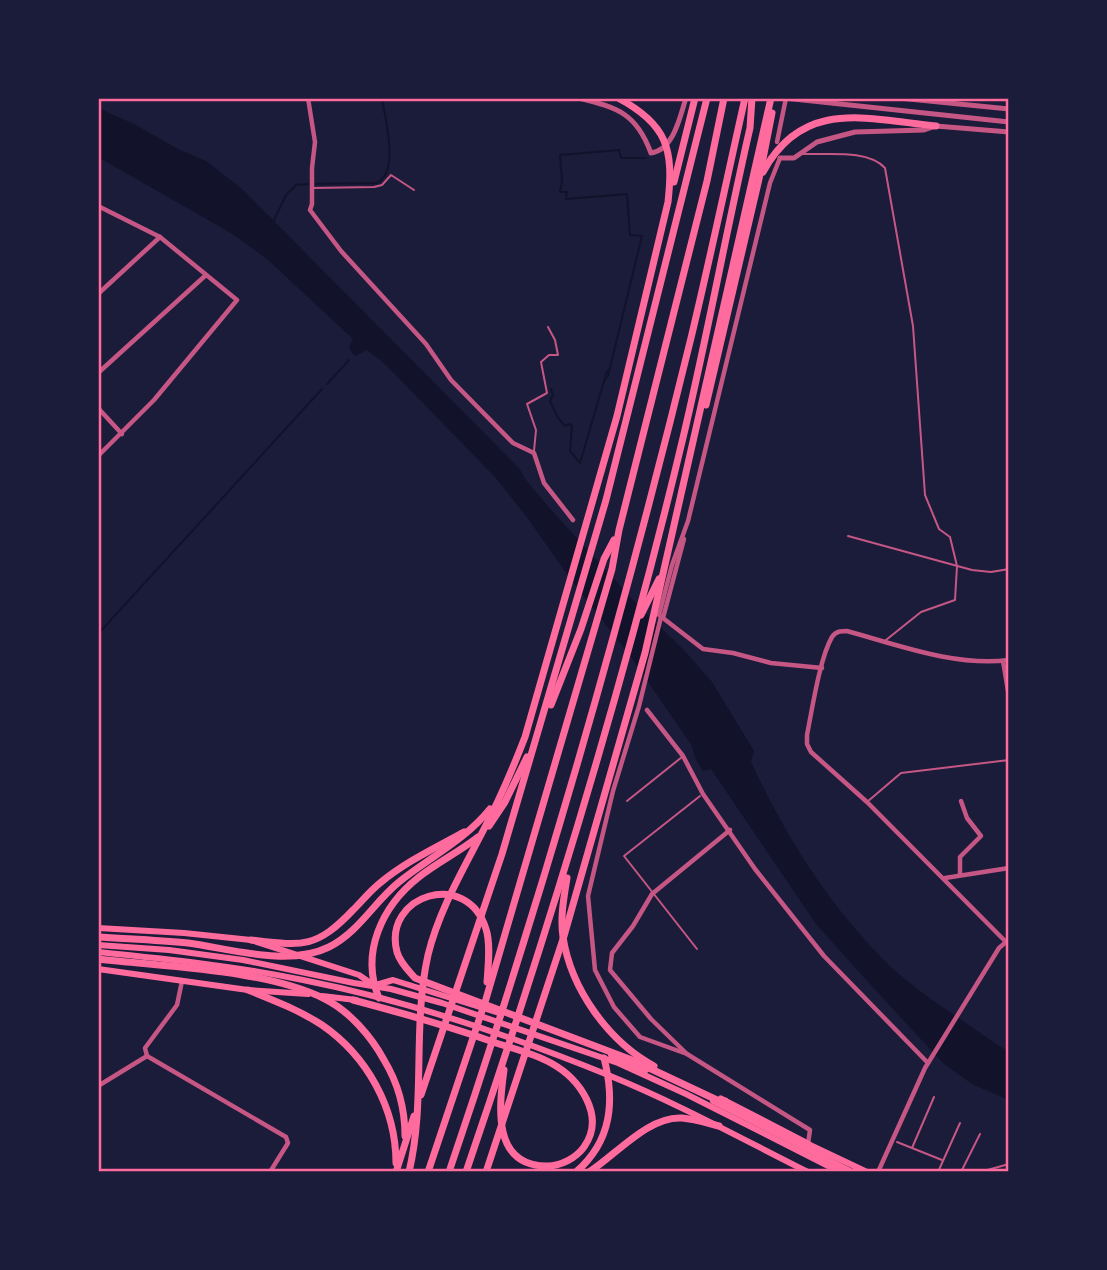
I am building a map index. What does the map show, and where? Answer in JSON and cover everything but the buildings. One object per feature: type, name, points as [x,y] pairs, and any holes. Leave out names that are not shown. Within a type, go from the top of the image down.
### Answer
[{"type":"highway","points":[[618,98],[647,116],[664,139],[669,150],[672,173],[668,202]]},
{"type":"highway","points":[[409,1172],[418,1113],[422,989],[429,953],[447,900],[506,785],[525,737],[599,483],[695,98]]},
{"type":"highway","points":[[396,1172],[502,854],[574,613],[606,500],[708,98]]},
{"type":"highway","points":[[428,1172],[486,999],[612,569],[619,530],[707,181],[724,98]]},
{"type":"highway","points":[[449,1172],[492,1048],[575,776],[691,337],[745,98]]},
{"type":"highway","points":[[466,1172],[522,1009],[573,846],[643,602],[699,368],[750,128],[752,98]]},
{"type":"highway","points":[[643,602],[659,580],[693,461],[760,179],[773,98]]},
{"type":"highway","points":[[486,1172],[565,936],[645,653],[773,98]]},
{"type":"highway","points":[[760,179],[771,157],[788,141],[802,129],[825,120],[846,117],[936,127]]},
{"type":"highway","points":[[379,998],[374,985],[372,966],[374,941],[385,914],[405,889],[420,876],[485,831],[505,802],[549,713],[604,559],[619,530]]},
{"type":"highway","points":[[98,937],[185,943],[301,957],[329,947],[350,934],[387,891],[409,873],[454,845],[477,825],[526,760]]},
{"type":"highway","points":[[251,940],[293,945],[322,938],[393,873],[477,825]]},
{"type":"highway","points":[[573,846],[563,903],[563,936],[580,986],[611,1034],[643,1060],[808,1144]]},
{"type":"highway","points":[[486,999],[487,931],[478,912],[455,894],[429,895],[414,903],[403,914],[395,940],[401,961],[415,978],[632,1060],[716,1100],[725,1101]]},
{"type":"highway","points":[[98,959],[232,974],[289,985],[327,1000],[353,1020],[373,1041],[393,1075],[405,1121],[402,1172]]},
{"type":"highway","points":[[248,990],[321,1024],[356,1056],[375,1083],[387,1109],[396,1150],[396,1172]]},
{"type":"highway","points":[[353,996],[530,1054],[563,1071],[586,1098],[591,1108],[592,1126],[583,1148],[561,1164],[548,1166],[527,1161],[518,1157],[507,1144],[500,1123],[500,1110],[507,1051]]},
{"type":"highway","points":[[576,1172],[592,1156],[606,1131],[611,1106],[604,1058]]},
{"type":"highway","points":[[589,1172],[664,1119],[682,1118],[719,1126]]},
{"type":"main road","points":[[98,928],[251,940],[359,975],[374,985],[393,980],[640,1068],[727,1108],[852,1172]]},
{"type":"main road","points":[[98,945],[169,950],[243,960],[374,985],[494,1016],[604,1058],[686,1094],[840,1172]]},
{"type":"main road","points":[[98,953],[168,959],[258,972],[305,980],[353,996]]},
{"type":"main road","points":[[98,969],[248,990],[379,998],[486,1031],[608,1075],[719,1126],[808,1172]]},
{"type":"main road","points":[[808,1144],[867,1172]]},
{"type":"street","points":[[308,98],[315,142],[313,204],[310,210],[341,251],[426,344],[451,380],[513,443],[534,453],[544,483],[573,520]]},
{"type":"street","points":[[579,98],[609,106],[629,116],[644,133],[651,153],[663,148],[671,138],[686,98]]},
{"type":"street","points":[[776,142],[785,98],[1009,122]]},
{"type":"street","points":[[899,98],[1009,109]]},
{"type":"street","points":[[808,1144],[810,1130],[687,1054],[640,1037],[614,1007],[595,970],[588,896],[613,790],[688,521],[770,183],[780,158],[794,158],[817,142],[838,135],[878,130],[925,130],[936,127],[1009,132]]},
{"type":"street","points":[[98,456],[154,400],[237,300],[160,237],[99,208]]},
{"type":"street","points":[[98,294],[160,237]]},
{"type":"street","points":[[98,373],[206,275]]},
{"type":"street","points":[[98,408],[121,433]]},
{"type":"street","points":[[688,521],[671,565],[659,615],[703,649],[733,653],[771,663],[822,668]]},
{"type":"street","points":[[878,1172],[928,1063],[999,948],[1008,943],[867,802],[811,752],[807,735],[822,668],[833,636],[847,631],[945,656],[978,661],[1006,660],[1009,697]]},
{"type":"street","points":[[647,710],[683,756],[703,794],[755,869],[824,957],[928,1063]]},
{"type":"street","points":[[960,874],[960,858],[981,836],[967,818],[961,801]]},
{"type":"street","points":[[687,1054],[651,1019],[610,970],[612,953],[633,926],[652,894],[730,830]]},
{"type":"street","points":[[944,878],[1009,868]]},
{"type":"street","points":[[146,1056],[145,1048],[177,1005],[182,981]]},
{"type":"street","points":[[98,1086],[146,1056]]},
{"type":"street","points":[[146,1056],[286,1137],[288,1143],[270,1172]]},
{"type":"lane","points":[[801,154],[841,153],[875,160],[885,168],[913,326],[925,495],[939,529],[950,537],[957,566],[955,600],[921,612],[885,641]]},
{"type":"lane","points":[[312,185],[374,187],[382,185],[391,175],[414,190]]},
{"type":"lane","points":[[534,453],[536,430],[527,404],[547,393],[541,362],[549,355],[558,355],[555,340],[548,327]]},
{"type":"lane","points":[[848,536],[957,566],[991,572],[1009,569]]},
{"type":"lane","points":[[627,801],[683,756]]},
{"type":"lane","points":[[867,802],[901,773],[1009,760]]},
{"type":"lane","points":[[697,949],[624,856],[703,794]]},
{"type":"lane","points":[[912,1148],[934,1097]]},
{"type":"lane","points":[[938,1172],[960,1123]]},
{"type":"lane","points":[[961,1172],[979,1134]]},
{"type":"lane","points":[[897,1142],[943,1160]]},
{"type":"lane","points":[[980,1172],[1009,1164]]},
{"type":"shaded area","points":[[98,108],[206,161],[242,189],[520,469],[525,479],[554,513],[712,682],[754,751],[751,762],[793,842],[826,892],[863,938],[884,960],[930,998],[1009,1052],[1009,1100],[972,1084],[944,1064],[816,924],[711,769],[703,771],[692,746],[631,657],[495,477],[386,365],[367,350],[355,356],[349,348],[353,339],[267,259],[231,233],[98,157]]},
{"type":"waterway","points":[[315,184],[377,183],[384,177],[388,168],[389,144],[382,98]]},
{"type":"waterway","points":[[605,379],[608,376],[642,236],[630,235],[627,194],[566,199],[567,192],[560,192],[560,155],[619,150],[621,158],[646,158]]},
{"type":"waterway","points":[[273,222],[286,195],[296,185],[309,184]]},
{"type":"waterway","points":[[327,384],[349,360]]},
{"type":"waterway","points":[[551,389],[553,395],[550,401],[558,418],[565,426],[572,426],[570,451],[580,463],[607,371]]},
{"type":"waterway","points":[[98,634],[322,389]]}]
